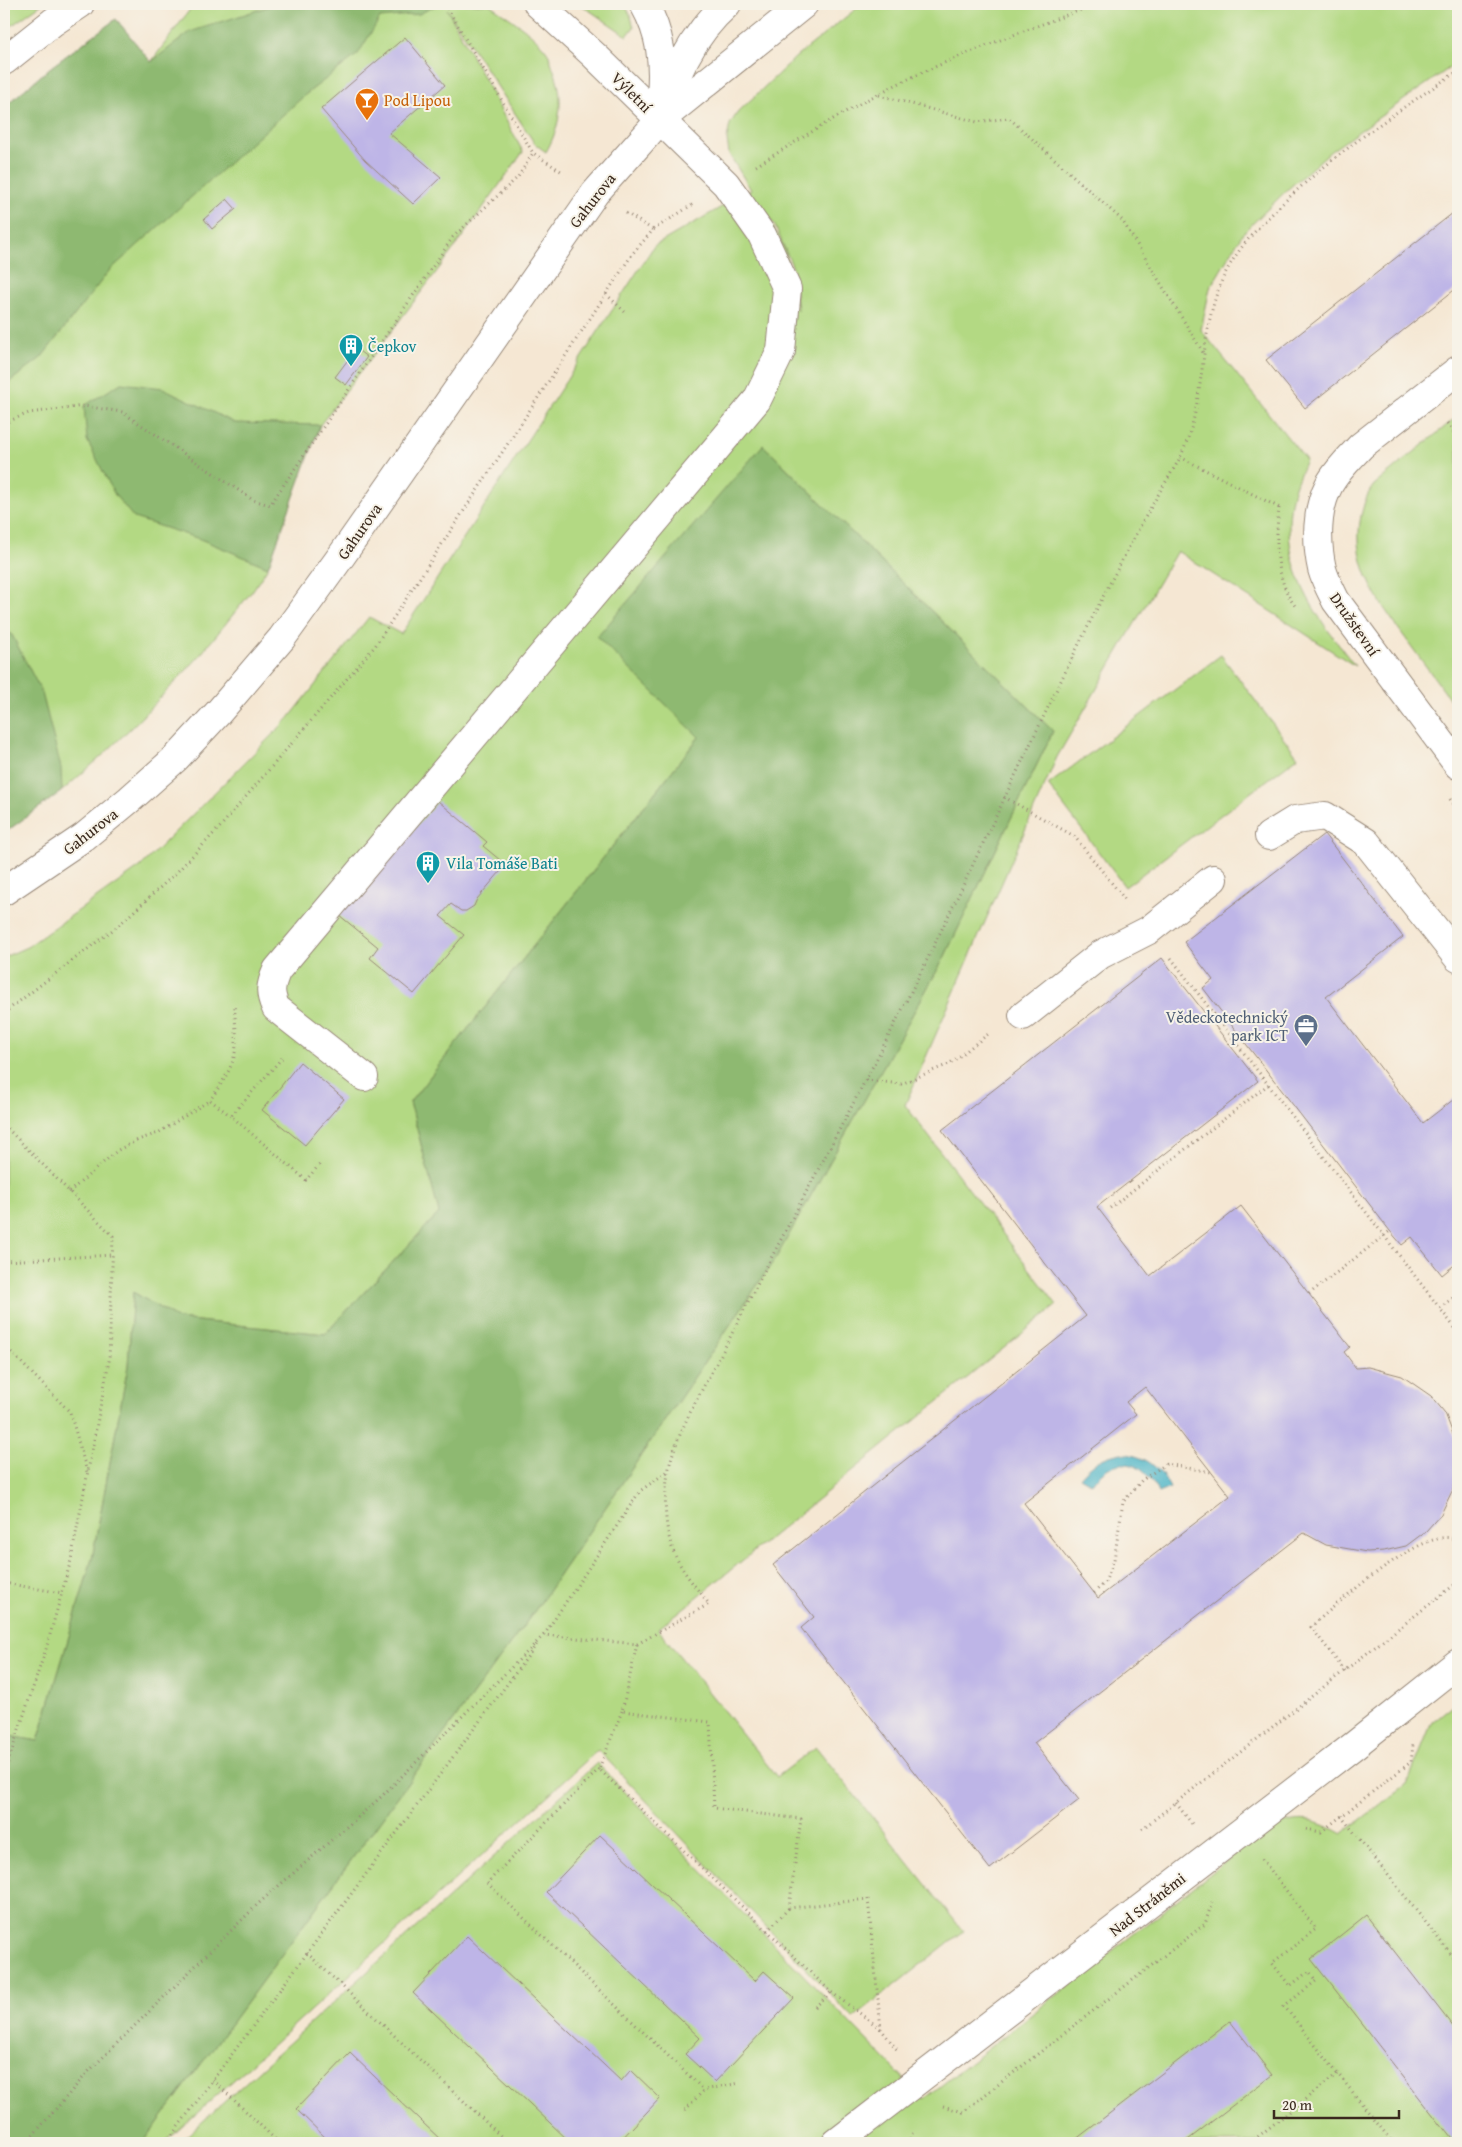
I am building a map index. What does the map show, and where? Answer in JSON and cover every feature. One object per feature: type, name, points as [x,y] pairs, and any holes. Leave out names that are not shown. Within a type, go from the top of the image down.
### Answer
[{"type":"street","points":[[4,62],[53,22],[80,4]]},
{"type":"street","name":"Výletní","points":[[538,4],[595,56],[660,120]]},
{"type":"street","name":"Výletní","points":[[644,4],[655,24],[661,46],[663,70],[660,120]]},
{"type":"street","name":"Gahurova","points":[[660,120],[675,76],[692,44],[713,17],[727,4]]},
{"type":"street","name":"Gahurova","points":[[4,892],[84,837],[176,758],[282,638],[595,193],[660,120],[804,4]]},
{"type":"street","points":[[364,1077],[276,1008],[270,996],[271,984],[277,970],[757,400],[781,351],[787,289],[762,234],[726,184],[660,120]]},
{"type":"street","name":"Družstevní","points":[[1458,370],[1361,446],[1348,460],[1329,485],[1322,502],[1318,528],[1322,570],[1336,601],[1458,766]]},
{"type":"street","points":[[1269,836],[1296,820],[1325,816],[1366,842],[1458,958]]},
{"type":"street","points":[[1023,1016],[1100,955],[1150,930],[1212,879]]},
{"type":"street","name":"Nad Stráněmi","points":[[836,2143],[1356,1744],[1458,1663]]},
{"type":"path","points":[[4,423],[29,413],[84,406],[122,412],[253,500],[270,505],[453,238],[518,177],[533,153],[445,4]]},
{"type":"path","points":[[750,170],[838,116],[900,83],[986,45],[1097,4]]},
{"type":"path","points":[[544,1635],[637,1644],[709,1604],[680,1566],[666,1530],[668,1471],[688,1420],[772,1253],[866,1080],[928,960],[1004,797],[1127,550],[1180,457],[1200,395],[1204,354],[1216,290],[1230,263],[1248,238],[1292,195],[1335,157],[1391,116],[1458,71]]},
{"type":"path","points":[[878,95],[977,122],[1009,118],[1122,220],[1204,354]]},
{"type":"path","points":[[4,1012],[119,925],[176,873],[220,828],[375,646],[632,253],[653,230]]},
{"type":"path","points":[[606,294],[626,312]]},
{"type":"path","points":[[1443,419],[1458,438]]},
{"type":"path","points":[[1180,457],[1318,528]]},
{"type":"path","points":[[1004,797],[1074,836],[1102,870]]},
{"type":"path","points":[[1167,953],[1458,1332]]},
{"type":"path","points":[[69,1192],[118,1150],[158,1133],[210,1100],[224,1080],[232,1062],[236,1045],[234,1014],[236,1002],[247,994],[271,990]]},
{"type":"path","points":[[866,1080],[901,1084],[949,1064],[1013,1015],[1023,1016]]},
{"type":"path","points":[[231,1116],[305,1031]]},
{"type":"path","points":[[1110,1208],[1269,1084]]},
{"type":"path","points":[[210,1100],[306,1180],[321,1163]]},
{"type":"path","points":[[4,1125],[113,1236],[109,1362],[71,1560],[46,1649],[4,1774]]},
{"type":"path","points":[[1309,1294],[1390,1230]]},
{"type":"path","points":[[4,1261],[112,1255]]},
{"type":"path","points":[[1440,1308],[1458,1294]]},
{"type":"path","points":[[4,1345],[70,1412],[88,1473]]},
{"type":"path","points":[[1094,1593],[1105,1582],[1114,1560],[1124,1502],[1142,1480],[1166,1464],[1211,1472]]},
{"type":"path","points":[[166,2143],[544,1635],[640,1490],[668,1471]]},
{"type":"path","points":[[1345,1670],[1311,1627],[1366,1581],[1409,1551],[1439,1539],[1449,1538],[1458,1541]]},
{"type":"path","points":[[1142,1829],[1458,1582]]},
{"type":"path","points":[[4,1583],[62,1593]]},
{"type":"path","points":[[26,2143],[90,2070],[259,1903],[382,1796],[544,1635]]},
{"type":"path","points":[[637,1644],[622,1711],[600,1769],[487,1883],[704,2090]]},
{"type":"path","points":[[622,1711],[710,1722],[714,1808],[801,1819],[789,1908],[767,1931]]},
{"type":"path","points":[[600,1769],[831,1992],[882,2029],[921,2079]]},
{"type":"path","points":[[1298,1828],[1321,1832],[1386,1782]]},
{"type":"path","points":[[1341,1816],[1458,1963]]},
{"type":"path","points":[[1261,1858],[1316,1928],[1272,1963],[1290,1986],[1309,1971],[1316,1980],[1284,2006],[1392,2143]]},
{"type":"path","points":[[938,2104],[963,2112],[1205,1924],[1213,1897]]},
{"type":"path","points":[[789,1908],[868,1900],[882,2029]]},
{"type":"path","points":[[307,1953],[508,2143]]},
{"type":"path","points":[[815,2007],[831,1992]]},
{"type":"path","points":[[1250,2143],[1338,2074]]},
{"type":"path","points":[[213,2080],[279,2143]]},
{"type":"path","points":[[685,2110],[704,2090],[740,2083]]},
{"type":"path","points":[[908,2143],[917,2123]]},
{"type":"green space","points":[[4,4],[42,4],[4,31]]},
{"type":"green space","points":[[194,4],[489,4],[526,31],[547,52],[559,89],[560,111],[558,121],[546,152],[535,144],[447,9],[523,152],[447,258],[320,425],[268,567],[253,590],[197,659],[138,721],[62,791],[4,833],[4,107],[51,67],[116,19],[151,62]]},
{"type":"green space","points":[[276,4],[439,4],[419,14],[380,18],[358,54],[305,95],[109,271],[41,358],[4,386],[4,107],[51,67],[116,19],[151,62],[190,32]]},
{"type":"green space","points":[[580,4],[624,4],[630,14],[634,27],[627,36]]},
{"type":"green space","points":[[862,4],[1458,4],[1458,62],[1331,151],[1243,233],[1210,288],[1201,330],[1306,460],[1291,503],[1289,527],[1291,550],[1296,571],[1315,611],[1355,666],[1177,551],[1057,757],[905,1105],[1057,1305],[658,1629],[777,1777],[816,1747],[963,1931],[853,2018],[598,1750],[164,2143],[143,2143],[541,1602],[777,1256],[943,960],[1053,731],[763,445],[699,737],[410,1102],[439,1213],[325,1334],[178,1319],[133,1292],[128,1366],[92,1559],[38,1741],[4,1735],[4,957],[27,947],[140,867],[289,718],[369,617],[401,634],[654,246],[751,190],[729,154],[727,139],[730,124],[738,112],[796,57]],"holes":[[[762,207],[775,226],[793,268],[798,310],[784,249]]]},
{"type":"green space","points":[[121,383],[163,388],[235,423],[320,425],[268,567],[200,539],[134,518],[115,495],[87,440],[84,406]]},
{"type":"green space","points":[[1458,416],[1458,711],[1400,631],[1371,586],[1360,553],[1359,535],[1364,504],[1374,485]]},
{"type":"green space","points":[[763,445],[1053,731],[943,960],[777,1256],[541,1602],[143,2143],[4,2143],[4,1735],[38,1741],[92,1559],[128,1366],[133,1292],[178,1319],[325,1334],[439,1213],[410,1102],[699,737],[597,637]]},
{"type":"green space","points":[[4,629],[12,635],[42,693],[61,768],[62,791],[4,833]]},
{"type":"green space","points":[[1221,655],[1298,757],[1125,887],[1048,785]]},
{"type":"green space","points":[[1458,1701],[1458,2143],[179,2143],[597,1763],[924,2099],[1268,1830],[1298,1820],[1318,1823],[1342,1834],[1407,1784],[1432,1722]]},
{"type":"water","points":[[1121,1453],[1138,1457],[1151,1463],[1161,1473],[1170,1488],[1158,1493],[1145,1473],[1137,1467],[1128,1464],[1119,1464],[1110,1468],[1092,1484],[1080,1477],[1098,1461]]},
{"type":"building","name":"Pod Lipou","points":[[405,37],[445,85],[389,133],[441,177],[413,204],[365,160],[321,109]]},
{"type":"building","points":[[227,199],[236,209],[212,229],[204,219]]},
{"type":"building","points":[[1458,209],[1458,287],[1305,408],[1266,360]]},
{"type":"building","name":"Čepkov","points":[[356,349],[367,357],[346,385],[335,377]]},
{"type":"building","name":"Vila Tomáše Bati","points":[[438,801],[487,842],[483,846],[506,865],[477,899],[474,906],[466,911],[461,911],[451,904],[440,916],[464,935],[414,994],[370,958],[378,947],[339,915],[349,901],[352,903],[379,870],[381,858],[397,840],[410,834]]},
{"type":"building","name":"Vědeckotechnický park ICT","points":[[1324,834],[1403,937],[1326,997],[1423,1123],[1458,1096],[1458,1262],[1442,1275],[1412,1237],[1402,1245],[1390,1231],[1203,988],[1213,980],[1184,942]]},
{"type":"building","points":[[1162,958],[1258,1081],[1097,1207],[1150,1276],[1241,1206],[1350,1347],[1344,1352],[1356,1368],[1368,1367],[1402,1376],[1431,1396],[1445,1413],[1456,1442],[1457,1473],[1454,1487],[1441,1514],[1426,1531],[1406,1546],[1384,1551],[1367,1552],[1326,1545],[1304,1533],[1034,1743],[1079,1800],[990,1869],[801,1628],[814,1617],[773,1565],[1086,1316],[942,1130]],"holes":[[[1145,1387],[1230,1496],[1098,1598],[1024,1503],[1136,1414],[1126,1402]]]},
{"type":"building","points":[[300,1062],[344,1099],[305,1145],[262,1110]]},
{"type":"building","points":[[600,1835],[755,1981],[764,1971],[794,1998],[715,2082],[685,2054],[700,2038],[546,1892]]},
{"type":"building","points":[[1366,1915],[1458,2033],[1458,2143],[1455,2143],[1311,1959]]},
{"type":"building","points":[[467,1936],[621,2081],[631,2070],[660,2098],[618,2143],[567,2143],[569,2141],[413,1993]]},
{"type":"building","points":[[1230,2021],[1272,2075],[1184,2143],[1071,2143]]},
{"type":"building","points":[[350,2053],[444,2143],[331,2143],[296,2109]]},
{"type":"place","name":"Pod Lipou","points":[[367,121]]},
{"type":"place","name":"Čepkov","points":[[351,367]]},
{"type":"place","name":"Vila Tomáše Bati","points":[[428,884]]},
{"type":"place","name":"Vědeckotechnický park ICT","points":[[1306,1047]]}]
